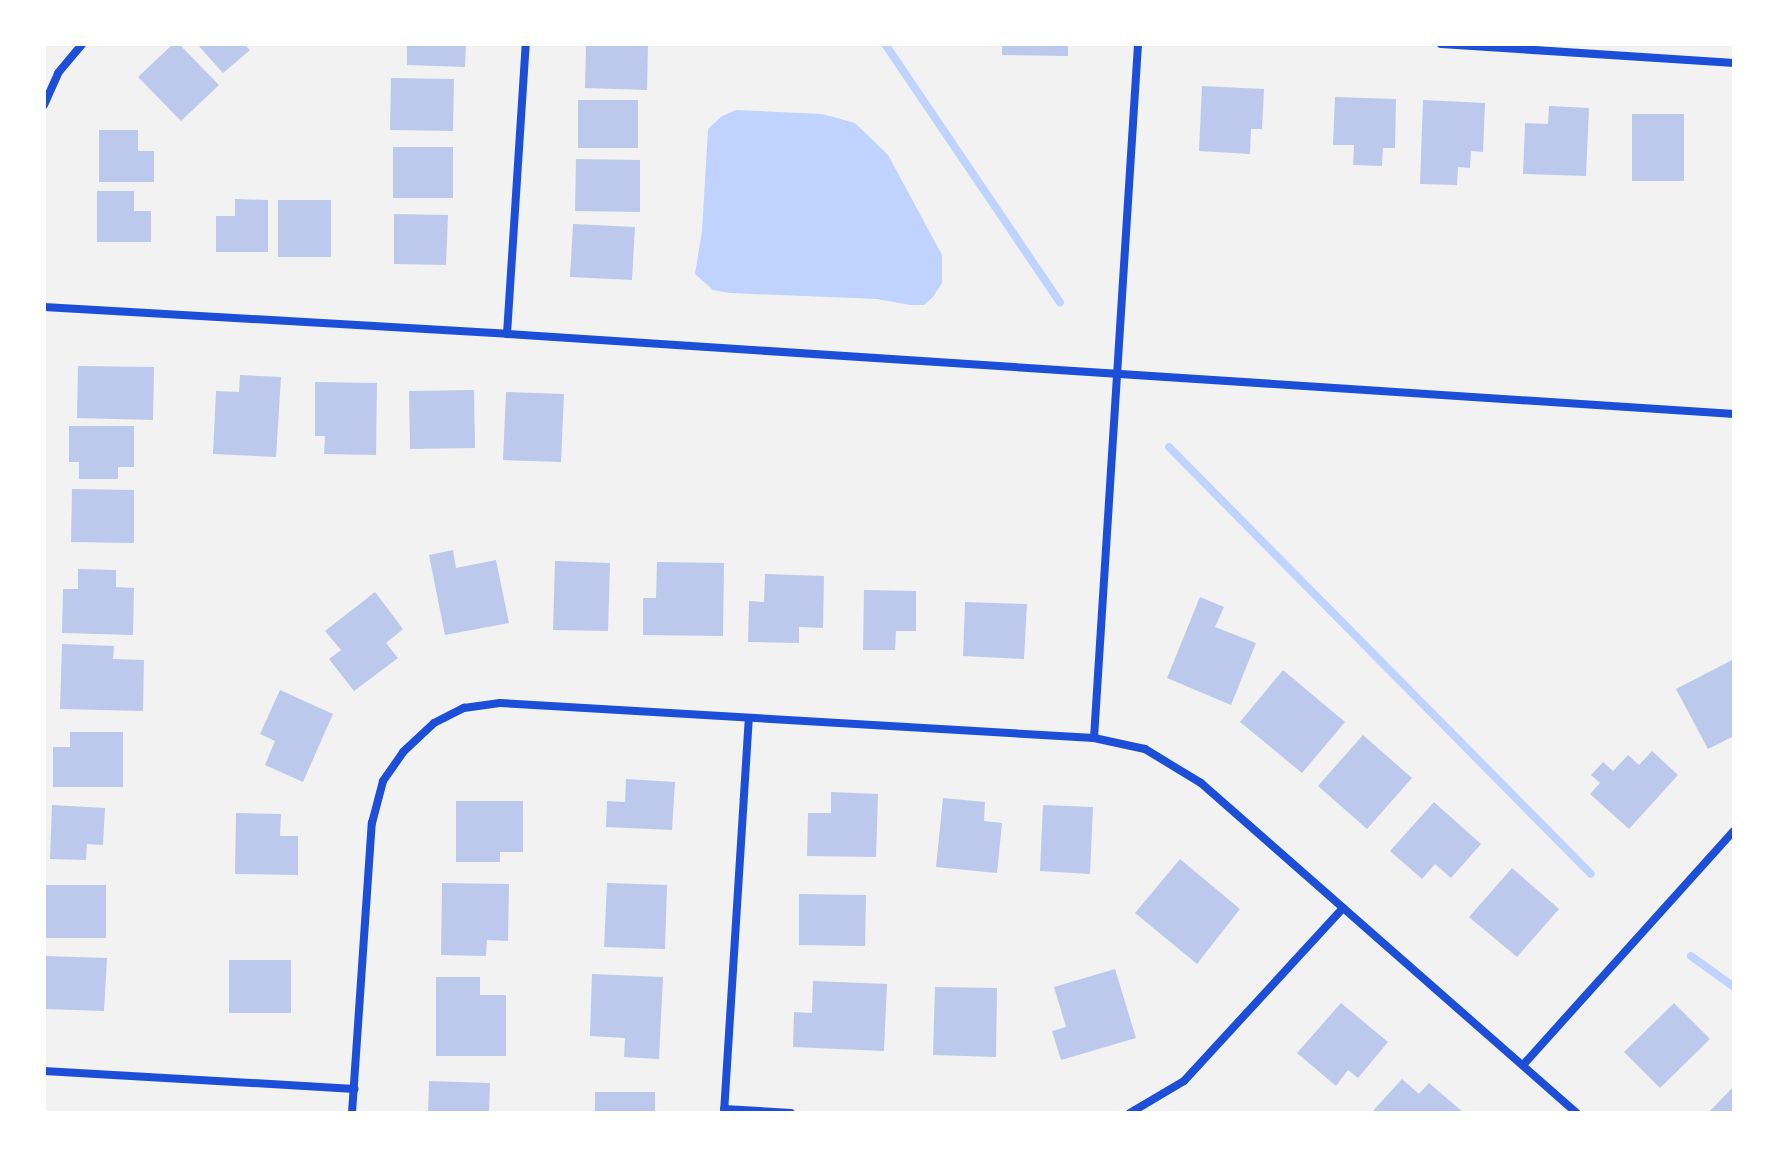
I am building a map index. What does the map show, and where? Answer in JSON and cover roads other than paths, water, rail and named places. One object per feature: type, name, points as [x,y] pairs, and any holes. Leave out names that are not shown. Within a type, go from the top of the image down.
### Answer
[{"type":"street","points":[[44,105],[58,73],[82,44]]},
{"type":"street","points":[[507,334],[526,44]]},
{"type":"street","points":[[1094,738],[1138,44]]},
{"type":"street","points":[[1441,44],[1734,63]]},
{"type":"street","points":[[1645,57],[1646,44]]},
{"type":"street","points":[[44,307],[1734,414]]},
{"type":"street","points":[[352,1113],[372,823],[383,781],[403,752],[434,723],[464,708],[500,703],[1094,738],[1145,749],[1201,783],[1576,1113]]},
{"type":"street","points":[[749,719],[724,1111],[791,1113]]},
{"type":"street","points":[[1523,1065],[1734,831]]},
{"type":"street","points":[[1130,1113],[1184,1081],[1343,908]]},
{"type":"street","points":[[44,1071],[354,1089]]},
{"type":"water","points":[[736,110],[822,114],[855,123],[888,155],[942,255],[942,283],[933,297],[924,305],[910,305],[877,299],[730,293],[713,290],[695,274],[702,231],[708,129],[722,116]]},
{"type":"waterway","points":[[885,44],[1060,302]]},
{"type":"waterway","points":[[1169,447],[1591,874]]},
{"type":"waterway","points":[[1691,956],[1734,987]]}]
